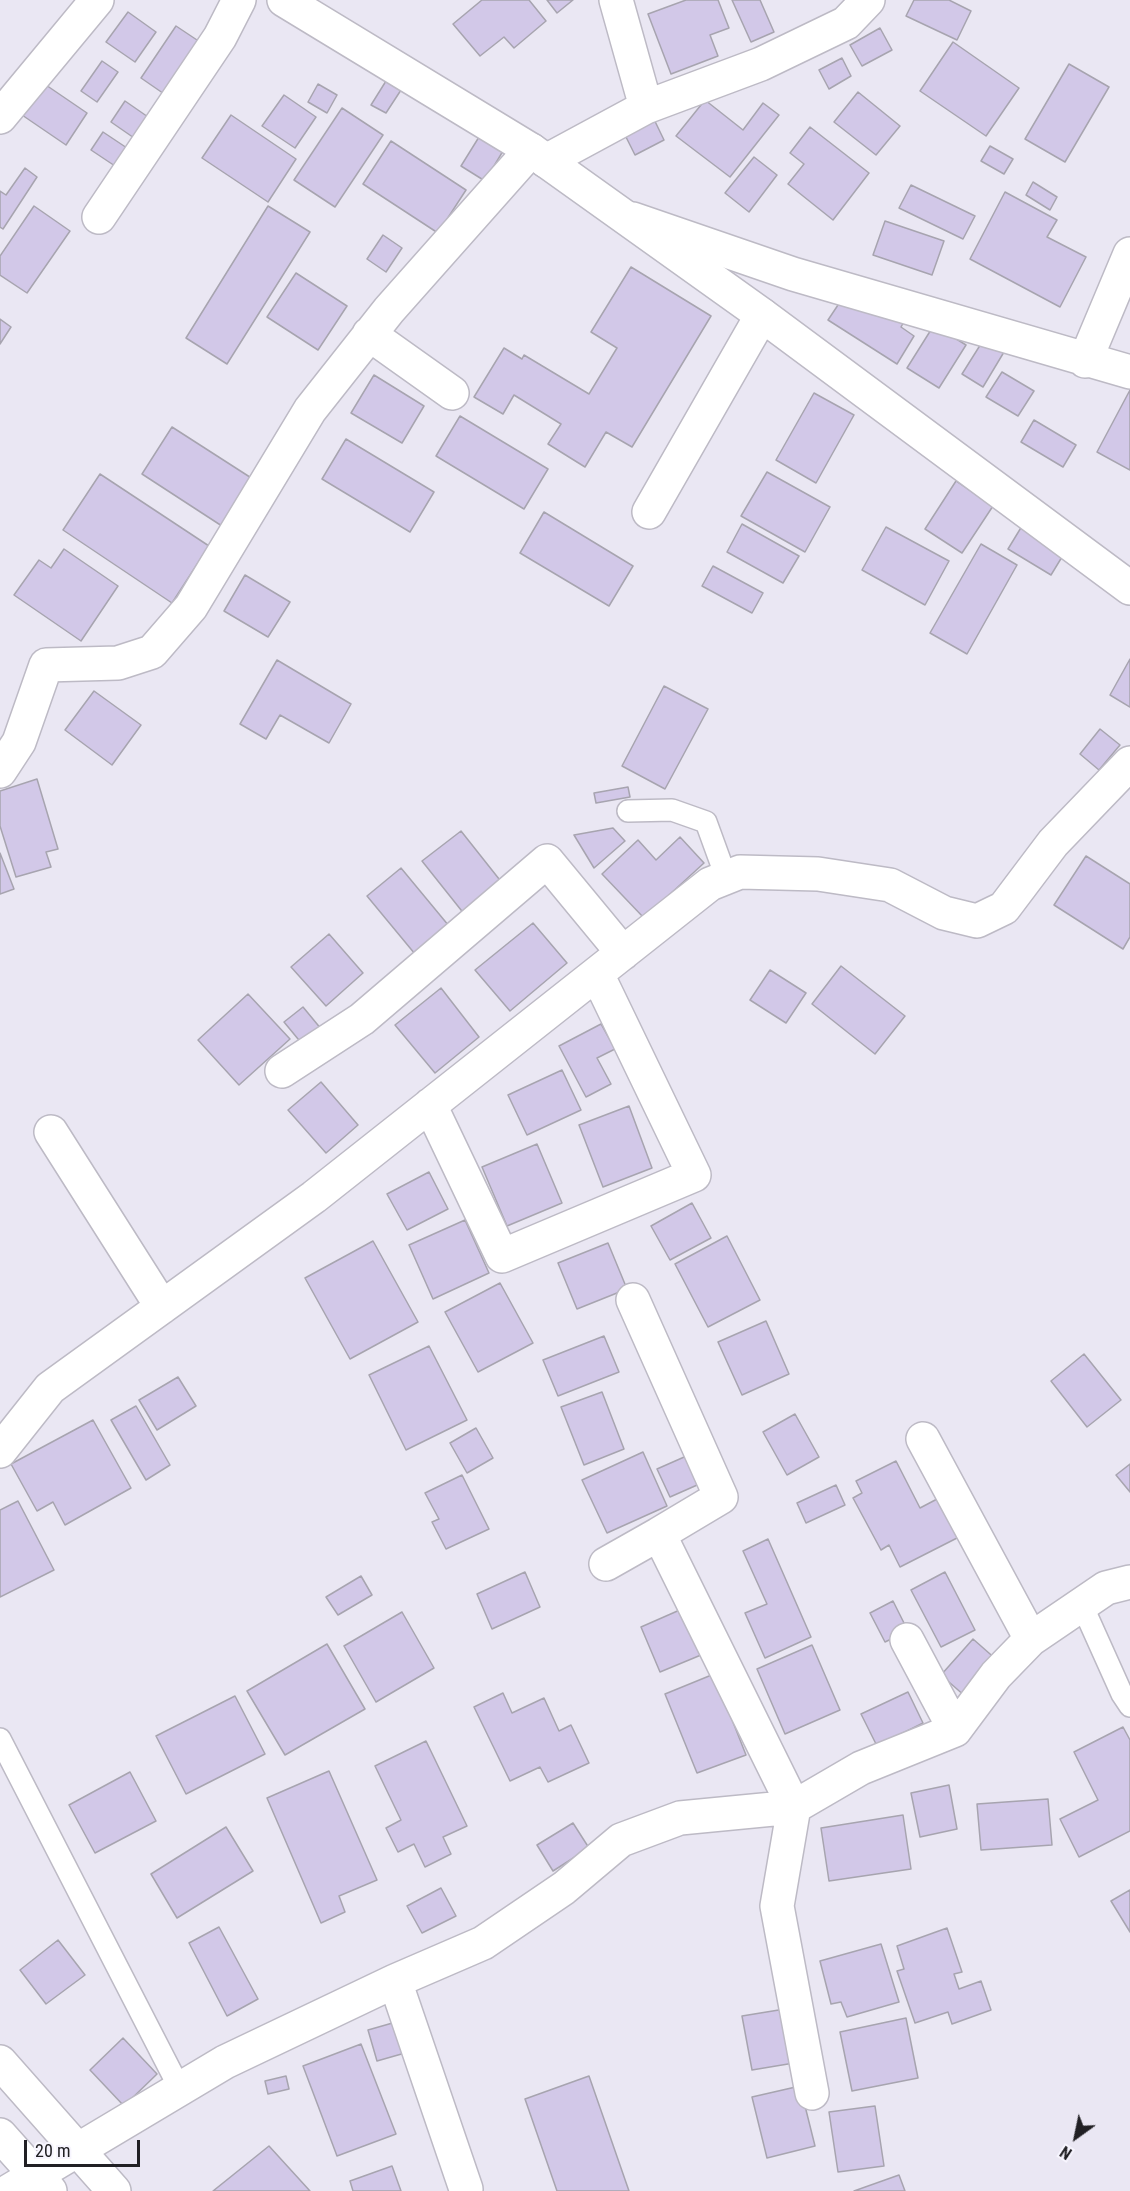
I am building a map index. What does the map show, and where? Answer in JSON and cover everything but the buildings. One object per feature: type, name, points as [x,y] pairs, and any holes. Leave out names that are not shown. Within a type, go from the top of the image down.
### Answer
[{"type":"street","points":[[0,117],[98,0]]},
{"type":"street","points":[[99,218],[220,37],[239,0]]},
{"type":"street","points":[[284,0],[539,156],[762,315],[1130,588]]},
{"type":"street","points":[[616,0],[646,107]]},
{"type":"street","points":[[0,771],[19,742],[46,665],[118,663],[152,652],[191,607],[310,410],[369,334],[539,156],[646,107],[761,64],[846,23],[868,0]]},
{"type":"street","points":[[616,213],[793,274],[1085,361],[1130,372]]},
{"type":"street","points":[[1085,361],[1130,254]]},
{"type":"street","points":[[649,512],[762,315]]},
{"type":"street","points":[[369,334],[452,393]]},
{"type":"street","points":[[0,1451],[50,1388],[314,1197],[710,884],[740,872],[818,874],[890,885],[944,913],[977,921],[1005,908],[1053,843],[1130,763]]},
{"type":"street","points":[[282,1071],[362,1019],[547,861],[623,953]]},
{"type":"street","points":[[430,1105],[502,1256],[694,1174],[597,974]]},
{"type":"street","points":[[51,1132],[162,1307]]},
{"type":"street","points":[[606,1564],[721,1497],[633,1300]]},
{"type":"street","points":[[923,1439],[1031,1639]]},
{"type":"street","points":[[659,1534],[794,1807],[777,1906],[812,2093]]},
{"type":"street","points":[[9,2191],[43,2182],[79,2149],[225,2062],[395,1981],[483,1943],[564,1888],[621,1840],[680,1818],[794,1807],[861,1767],[955,1730],[996,1675],[1031,1639],[1106,1588],[1130,1582]]},
{"type":"street","points":[[907,1640],[955,1730]]},
{"type":"street","points":[[395,1981],[466,2189]]},
{"type":"street","points":[[0,2062],[114,2191]]},
{"type":"street","points":[[0,2135],[43,2182]]},
{"type":"lane","points":[[628,811],[672,810],[706,822],[726,878]]},
{"type":"lane","points":[[1082,1605],[1122,1694],[1130,1706]]},
{"type":"lane","points":[[0,1739],[180,2089]]}]
